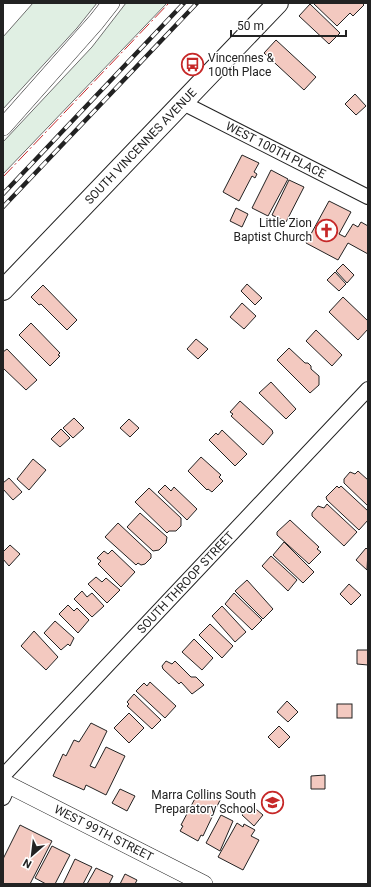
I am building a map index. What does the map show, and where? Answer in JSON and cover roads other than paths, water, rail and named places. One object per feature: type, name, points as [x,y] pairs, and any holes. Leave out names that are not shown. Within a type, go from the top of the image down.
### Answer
[{"type":"main road","name":"SOUTH VINCENNES AVENUE","points":[[3,290],[278,3]]},
{"type":"street","points":[[3,127],[111,3]]},
{"type":"street","name":"WEST 100TH PLACE","points":[[183,103],[368,197]]},
{"type":"street","name":"SOUTH THROOP STREET","points":[[5,785],[368,389]]},
{"type":"street","name":"WEST 99TH STREET","points":[[5,785],[204,884]]},
{"type":"railway","points":[[3,194],[184,3]]},
{"type":"railway","points":[[3,207],[197,3]]},
{"type":"place","name":"Vincennes & 100th Place","points":[[193,65]]},
{"type":"place","name":"Little Zion Baptist Church","points":[[327,230]]},
{"type":"place","name":"Marra Collins South Preparatory School","points":[[272,802]]}]
